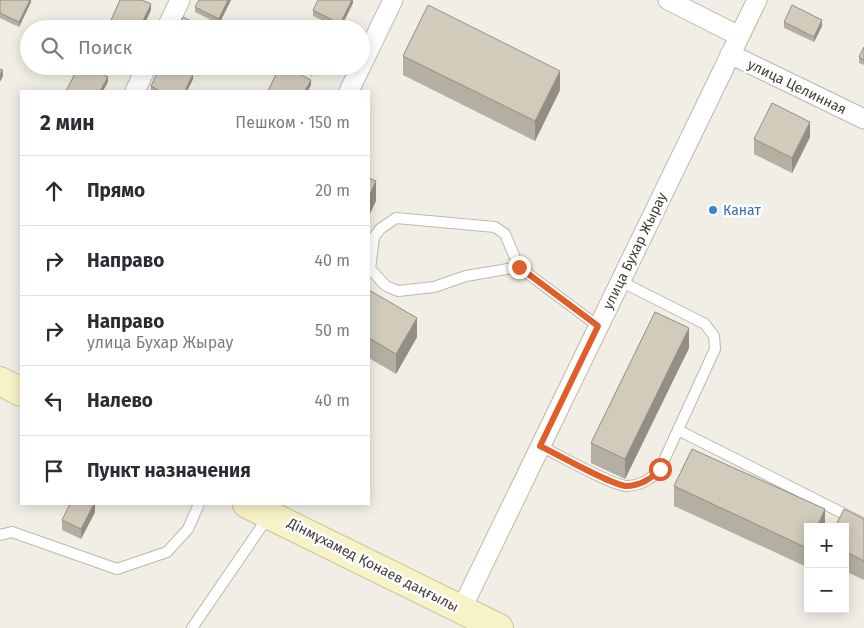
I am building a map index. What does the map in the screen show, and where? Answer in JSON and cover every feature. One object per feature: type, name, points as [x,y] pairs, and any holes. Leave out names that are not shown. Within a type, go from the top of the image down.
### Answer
[{"type":"street","points":[[170,20],[180,0]]},
{"type":"street","points":[[370,47],[393,0]]},
{"type":"street","points":[[668,0],[739,36]]},
{"type":"street","name":"улица Бухар Жырау","points":[[461,610],[756,0]]},
{"type":"street","name":"улица Целинная","points":[[730,54],[864,120]]},
{"type":"street","points":[[135,90],[143,75]]},
{"type":"street","points":[[349,90],[357,75]]},
{"type":"street","points":[[0,381],[20,391]]},
{"type":"street","name":"Дінмұхамед Қонаев даңғылы","points":[[259,509],[499,628]]},
{"type":"lane","points":[[519,267],[466,276],[434,287],[398,292],[386,286],[370,269],[374,238],[380,229],[396,218],[495,227],[505,234],[519,267],[598,326]]},
{"type":"lane","points":[[540,446],[619,485],[638,484],[655,475],[660,469],[715,349],[714,336],[705,324],[620,281]]},
{"type":"lane","points":[[678,430],[864,524]]},
{"type":"lane","points":[[0,535],[12,532],[118,569],[167,552],[188,529],[199,505]]},
{"type":"lane","points":[[192,628],[259,509]]},
{"type":"building","points":[[0,0],[30,0],[19,22],[0,13]]},
{"type":"building","points":[[120,0],[142,0],[151,4],[143,20],[111,20]]},
{"type":"building","points":[[199,0],[228,0],[219,19],[195,7]]},
{"type":"building","points":[[318,0],[352,0],[342,20],[332,20],[313,10]]},
{"type":"building","points":[[428,5],[560,71],[535,121],[403,56]]},
{"type":"building","points":[[792,5],[822,20],[814,37],[784,22]]},
{"type":"building","points":[[864,47],[864,60],[859,57]]},
{"type":"building","points":[[74,75],[104,75],[108,77],[101,90],[67,90]]},
{"type":"building","points":[[156,75],[193,75],[185,90],[158,90],[151,86]]},
{"type":"building","points":[[276,75],[301,75],[311,80],[306,90],[268,90]]},
{"type":"building","points":[[772,103],[810,122],[792,158],[754,139]]},
{"type":"building","points":[[370,178],[376,181],[370,195]]},
{"type":"building","points":[[370,291],[417,318],[396,354],[370,339]]},
{"type":"building","points":[[655,312],[689,328],[625,459],[591,443]]},
{"type":"building","points":[[692,449],[825,509],[819,523],[804,523],[804,547],[674,486]]},
{"type":"building","points":[[70,505],[93,505],[81,529],[62,520]]},
{"type":"building","points":[[844,509],[864,519],[864,561],[849,553],[849,523],[837,523]]},
{"type":"place","name":"Канат","points":[[713,210]]},
{"type":"route","points":[[519,267],[598,326],[540,446],[619,485],[638,484],[655,475],[660,469]]}]
